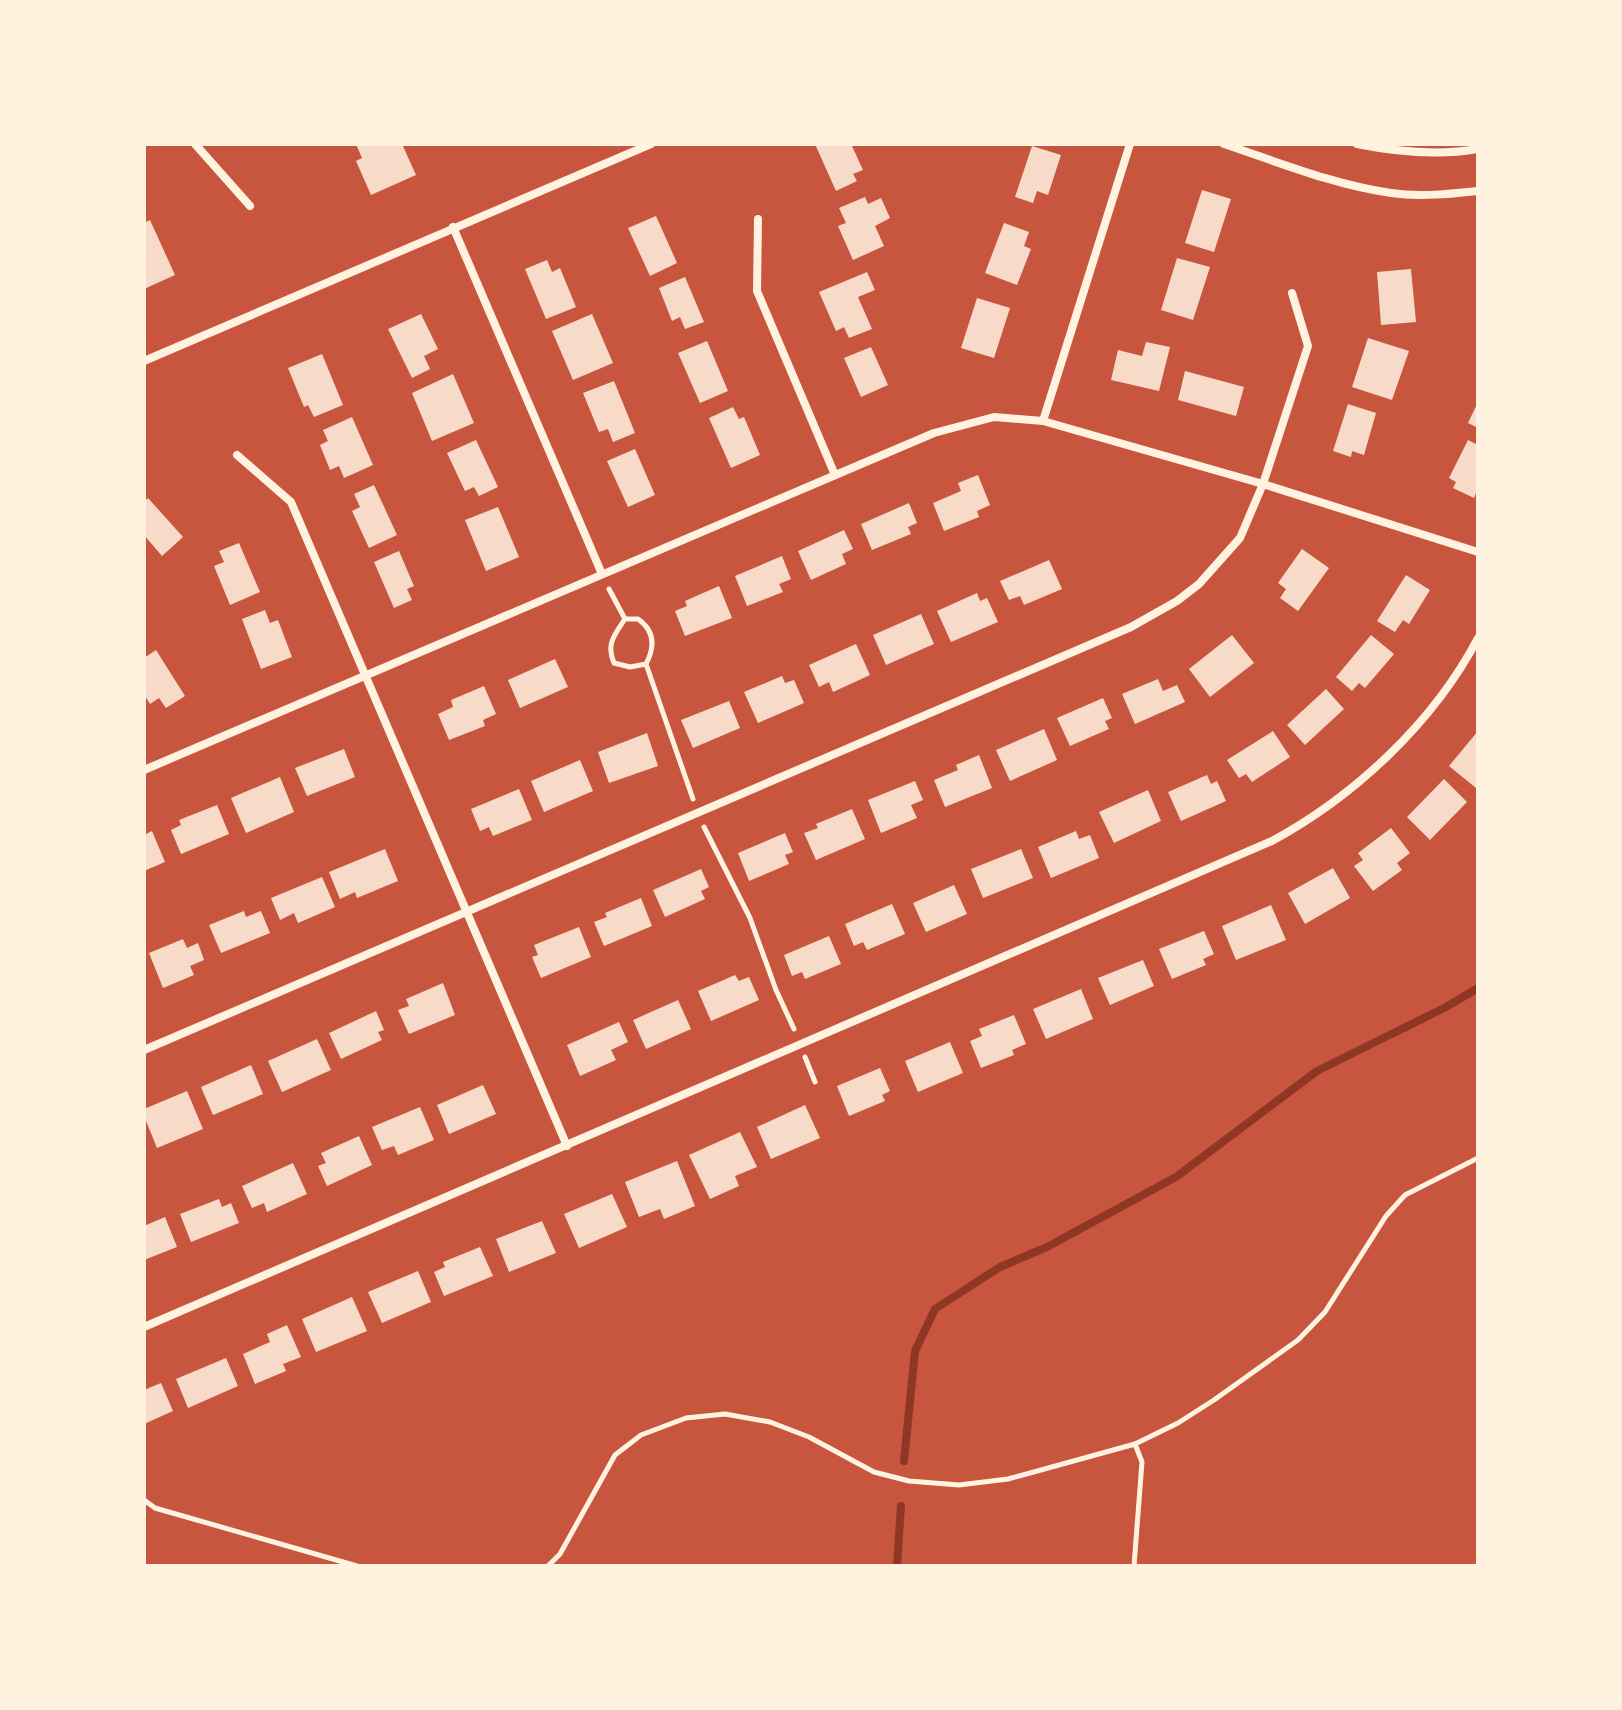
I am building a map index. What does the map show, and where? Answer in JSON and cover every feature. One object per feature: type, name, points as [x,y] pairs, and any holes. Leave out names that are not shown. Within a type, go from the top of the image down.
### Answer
[{"type":"street","points":[[195,144],[250,206]]},
{"type":"street","points":[[144,361],[651,144]]},
{"type":"street","points":[[1043,421],[1130,144]]},
{"type":"street","points":[[1224,144],[1335,180],[1393,193],[1478,191]]},
{"type":"street","points":[[1357,144],[1389,151],[1430,153],[1478,149]]},
{"type":"street","points":[[758,219],[757,291],[835,475]]},
{"type":"street","points":[[453,227],[602,574]]},
{"type":"street","points":[[144,1050],[1131,627],[1177,601],[1219,564],[1240,538],[1263,484],[1308,346],[1292,293]]},
{"type":"street","points":[[144,770],[835,475],[960,424],[994,417],[1043,421],[1263,484],[1478,552]]},
{"type":"street","points":[[237,455],[291,502],[567,1146]]},
{"type":"street","points":[[144,1327],[1231,861],[1302,825],[1330,806],[1386,758],[1456,675],[1478,638]]},
{"type":"path","points":[[625,619],[612,637],[609,652],[614,663],[630,667],[646,664]]},
{"type":"path","points":[[548,1566],[560,1554],[615,1455],[641,1435],[686,1418],[725,1414],[770,1422],[809,1437],[874,1472],[909,1481],[959,1485],[1008,1479],[1135,1444],[1178,1423],[1298,1340],[1325,1312],[1386,1216],[1405,1195],[1478,1158]]},
{"type":"path","points":[[1134,1566],[1142,1462],[1135,1444]]},
{"type":"path","points":[[144,1500],[155,1508],[357,1566]]},
{"type":"building","points":[[356,144],[402,144],[416,175],[371,195],[356,161],[362,158]]},
{"type":"building","points":[[815,144],[851,144],[863,170],[853,174],[857,181],[836,191]]},
{"type":"building","points":[[1032,146],[1061,155],[1048,195],[1037,191],[1033,203],[1015,197]]},
{"type":"building","points":[[1202,190],[1231,199],[1214,252],[1185,243]]},
{"type":"building","points":[[865,197],[868,204],[881,198],[890,218],[875,226],[884,246],[853,260],[838,226],[846,223],[839,208]]},
{"type":"building","points":[[656,216],[677,263],[650,276],[628,228]]},
{"type":"building","points":[[150,220],[175,275],[144,289],[144,223]]},
{"type":"building","points":[[1004,223],[1029,232],[1024,246],[1031,249],[1017,285],[985,273]]},
{"type":"building","points":[[1177,258],[1210,267],[1193,320],[1161,310]]},
{"type":"building","points":[[547,260],[552,272],[560,268],[576,307],[546,319],[525,269]]},
{"type":"building","points":[[1411,269],[1416,322],[1381,325],[1377,272]]},
{"type":"building","points":[[867,272],[875,290],[858,297],[872,329],[849,338],[844,327],[836,331],[819,292]]},
{"type":"building","points":[[685,277],[704,322],[685,329],[680,317],[672,321],[659,288]]},
{"type":"building","points":[[977,298],[1010,308],[994,358],[961,348]]},
{"type":"building","points":[[421,314],[438,349],[424,356],[430,369],[412,378],[388,329]]},
{"type":"building","points":[[592,314],[613,363],[573,380],[552,331]]},
{"type":"building","points":[[1368,338],[1409,351],[1392,400],[1352,387]]},
{"type":"building","points":[[707,341],[728,391],[700,403],[678,353]]},
{"type":"building","points":[[1146,342],[1170,347],[1159,391],[1111,380],[1118,350],[1142,356]]},
{"type":"building","points":[[871,347],[888,385],[861,397],[844,358]]},
{"type":"building","points":[[322,354],[343,405],[314,417],[308,405],[304,407],[288,368]]},
{"type":"building","points":[[1185,371],[1244,387],[1236,416],[1178,400]]},
{"type":"building","points":[[453,374],[474,423],[432,441],[412,393]]},
{"type":"building","points":[[614,381],[635,433],[613,442],[608,429],[599,432],[583,393]]},
{"type":"building","points":[[1478,402],[1478,428],[1468,423]]},
{"type":"building","points":[[1348,404],[1376,413],[1364,455],[1352,451],[1351,457],[1333,451]]},
{"type":"building","points":[[733,407],[739,419],[744,417],[760,455],[731,468],[709,418]]},
{"type":"building","points":[[352,417],[373,465],[344,478],[339,466],[330,470],[320,445],[328,441],[323,430]]},
{"type":"building","points":[[476,440],[498,487],[479,496],[474,487],[465,491],[447,453]]},
{"type":"building","points":[[1468,440],[1478,445],[1478,488],[1474,498],[1453,488],[1456,482],[1449,478]]},
{"type":"building","points":[[635,449],[655,495],[628,507],[607,461]]},
{"type":"building","points":[[978,475],[990,505],[977,511],[979,517],[944,531],[933,503],[961,491],[958,483]]},
{"type":"building","points":[[374,485],[397,535],[369,548],[352,511],[360,507],[354,494]]},
{"type":"building","points":[[148,498],[183,537],[162,556],[144,535],[144,502]]},
{"type":"building","points":[[909,503],[917,523],[908,527],[911,534],[872,550],[861,524]]},
{"type":"building","points":[[498,507],[519,557],[486,571],[465,520]]},
{"type":"building","points":[[844,530],[853,549],[842,554],[846,564],[811,580],[798,551]]},
{"type":"building","points":[[239,543],[260,592],[230,605],[214,566],[224,562],[219,551]]},
{"type":"building","points":[[1302,549],[1329,568],[1298,611],[1280,598],[1286,589],[1278,583]]},
{"type":"building","points":[[399,551],[414,586],[407,589],[412,600],[394,608],[374,562]]},
{"type":"building","points":[[782,556],[791,579],[779,584],[783,592],[747,606],[735,576]]},
{"type":"building","points":[[1049,560],[1062,589],[1024,605],[1020,596],[1009,600],[1000,581]]},
{"type":"building","points":[[1406,575],[1430,590],[1409,624],[1403,620],[1395,632],[1377,621]]},
{"type":"building","points":[[719,586],[732,618],[685,636],[675,611],[687,606],[685,601]]},
{"type":"building","points":[[977,593],[980,601],[987,598],[998,622],[951,642],[937,611]]},
{"type":"building","points":[[265,610],[270,623],[278,620],[292,657],[261,669],[242,619]]},
{"type":"building","points":[[921,614],[934,644],[886,665],[873,635]]},
{"type":"building","points":[[1232,635],[1254,663],[1210,697],[1189,669]]},
{"type":"building","points":[[1371,635],[1394,654],[1365,688],[1359,683],[1352,691],[1336,677]]},
{"type":"building","points":[[856,644],[870,675],[833,692],[829,682],[819,687],[809,665]]},
{"type":"building","points":[[156,650],[185,696],[166,708],[159,698],[150,704],[144,694],[144,658]]},
{"type":"building","points":[[555,659],[568,687],[520,708],[508,680]]},
{"type":"building","points":[[782,676],[785,683],[794,680],[804,703],[758,723],[744,692]]},
{"type":"building","points":[[1158,679],[1163,691],[1177,685],[1185,702],[1135,724],[1122,694]]},
{"type":"building","points":[[484,686],[496,714],[483,720],[485,726],[449,740],[438,714],[453,707],[451,700]]},
{"type":"building","points":[[1326,689],[1344,709],[1305,745],[1287,725]]},
{"type":"building","points":[[1103,698],[1112,718],[1105,721],[1109,729],[1070,746],[1057,718]]},
{"type":"building","points":[[729,701],[740,728],[693,748],[681,720]]},
{"type":"building","points":[[1044,729],[1057,760],[1010,781],[996,750]]},
{"type":"building","points":[[1273,731],[1290,757],[1252,782],[1246,774],[1239,778],[1227,760]]},
{"type":"building","points":[[1478,731],[1478,785],[1476,788],[1449,766]]},
{"type":"building","points":[[647,733],[658,766],[609,783],[598,752]]},
{"type":"building","points":[[344,749],[355,777],[307,796],[295,768]]},
{"type":"building","points":[[979,755],[992,788],[945,807],[934,780],[958,770],[956,765]]},
{"type":"building","points":[[580,760],[593,791],[544,812],[531,781]]},
{"type":"building","points":[[1207,775],[1211,784],[1217,781],[1226,801],[1181,821],[1168,792]]},
{"type":"building","points":[[280,777],[294,812],[246,833],[231,798]]},
{"type":"building","points":[[1444,779],[1467,802],[1430,840],[1407,817]]},
{"type":"building","points":[[915,781],[923,800],[911,805],[917,818],[881,833],[868,800]]},
{"type":"building","points":[[519,789],[532,820],[493,836],[489,827],[480,831],[471,809]]},
{"type":"building","points":[[1148,790],[1161,821],[1114,843],[1099,812]]},
{"type":"building","points":[[217,805],[229,834],[181,854],[171,830],[181,825],[179,820]]},
{"type":"building","points":[[852,809],[865,839],[816,860],[804,833],[818,828],[816,824]]},
{"type":"building","points":[[1391,828],[1410,853],[1397,863],[1402,870],[1373,891],[1354,866],[1363,860],[1358,853]]},
{"type":"building","points":[[152,831],[165,862],[144,871],[144,835]]},
{"type":"building","points":[[1076,831],[1079,839],[1090,835],[1099,858],[1051,878],[1038,847]]},
{"type":"building","points":[[785,833],[793,852],[785,855],[789,864],[749,881],[738,853]]},
{"type":"building","points":[[385,849],[398,881],[357,898],[355,892],[340,899],[329,872]]},
{"type":"building","points":[[1021,849],[1033,878],[983,898],[971,869]]},
{"type":"building","points":[[1333,868],[1350,898],[1305,924],[1288,893]]},
{"type":"building","points":[[701,869],[709,887],[701,891],[705,899],[665,917],[653,890]]},
{"type":"building","points":[[322,877],[335,907],[298,923],[294,913],[280,920],[271,898]]},
{"type":"building","points":[[954,885],[967,914],[926,932],[913,903]]},
{"type":"building","points":[[641,898],[652,926],[604,946],[594,922],[607,917],[605,913]]},
{"type":"building","points":[[892,904],[905,934],[867,950],[863,942],[854,946],[845,924]]},
{"type":"building","points":[[1271,905],[1286,940],[1236,960],[1222,926]]},
{"type":"building","points":[[244,911],[246,917],[261,911],[270,933],[221,953],[209,925]]},
{"type":"building","points":[[579,927],[591,957],[541,978],[532,957],[538,955],[534,945]]},
{"type":"building","points":[[1204,931],[1214,954],[1203,959],[1206,965],[1172,979],[1159,949]]},
{"type":"building","points":[[829,936],[841,964],[805,979],[802,972],[792,976],[784,955]]},
{"type":"building","points":[[183,939],[187,948],[198,943],[204,960],[190,966],[194,975],[163,988],[149,953]]},
{"type":"building","points":[[1143,960],[1154,986],[1110,1005],[1098,978]]},
{"type":"building","points":[[735,975],[739,981],[749,977],[759,1000],[711,1021],[698,991]]},
{"type":"building","points":[[443,983],[455,1015],[409,1034],[398,1010],[409,1006],[406,999]]},
{"type":"building","points":[[1081,989],[1093,1019],[1046,1039],[1033,1009]]},
{"type":"building","points":[[678,1000],[691,1029],[646,1049],[633,1020]]},
{"type":"building","points":[[376,1011],[384,1030],[378,1032],[382,1040],[341,1059],[329,1033]]},
{"type":"building","points":[[1014,1015],[1026,1044],[1012,1050],[1014,1055],[981,1068],[970,1041],[982,1036],[979,1029]]},
{"type":"building","points":[[619,1022],[628,1042],[611,1050],[616,1060],[580,1076],[567,1045]]},
{"type":"building","points":[[317,1039],[331,1070],[282,1092],[268,1061]]},
{"type":"building","points":[[950,1042],[963,1073],[918,1092],[905,1061]]},
{"type":"building","points":[[251,1065],[263,1094],[213,1115],[201,1087]]},
{"type":"building","points":[[880,1068],[890,1091],[882,1095],[885,1101],[849,1116],[837,1086]]},
{"type":"building","points":[[483,1085],[496,1114],[449,1134],[437,1105]]},
{"type":"building","points":[[187,1091],[203,1129],[157,1148],[144,1109]]},
{"type":"building","points":[[805,1105],[820,1138],[771,1159],[757,1127]]},
{"type":"building","points":[[420,1107],[434,1140],[398,1155],[394,1146],[382,1150],[372,1127]]},
{"type":"building","points":[[740,1132],[757,1167],[735,1176],[739,1186],[710,1199],[689,1155]]},
{"type":"building","points":[[359,1136],[372,1165],[327,1186],[318,1166],[326,1163],[321,1153]]},
{"type":"building","points":[[677,1161],[695,1206],[664,1219],[660,1209],[639,1217],[625,1182]]},
{"type":"building","points":[[293,1163],[307,1194],[267,1212],[264,1203],[252,1208],[242,1186]]},
{"type":"building","points":[[612,1194],[627,1227],[579,1248],[564,1214]]},
{"type":"building","points":[[219,1199],[222,1207],[231,1203],[239,1223],[191,1242],[180,1214]]},
{"type":"building","points":[[165,1217],[177,1247],[144,1260],[144,1226]]},
{"type":"building","points":[[542,1221],[556,1253],[509,1272],[496,1239]]},
{"type":"building","points":[[480,1247],[493,1276],[444,1296],[434,1272],[445,1267],[443,1262]]},
{"type":"building","points":[[418,1271],[431,1302],[382,1323],[368,1292]]},
{"type":"building","points":[[352,1297],[367,1331],[316,1352],[302,1319]]},
{"type":"building","points":[[287,1325],[301,1357],[283,1364],[286,1371],[255,1384],[243,1354],[270,1342],[267,1334]]},
{"type":"building","points":[[226,1358],[238,1386],[188,1408],[176,1379]]},
{"type":"building","points":[[161,1383],[173,1411],[144,1424],[144,1390]]},
{"type":"waterway","points":[[904,1461],[915,1351],[935,1309],[1000,1267],[1047,1247],[1176,1177],[1317,1071],[1478,988]]},
{"type":"waterway","points":[[897,1566],[901,1506]]}]
